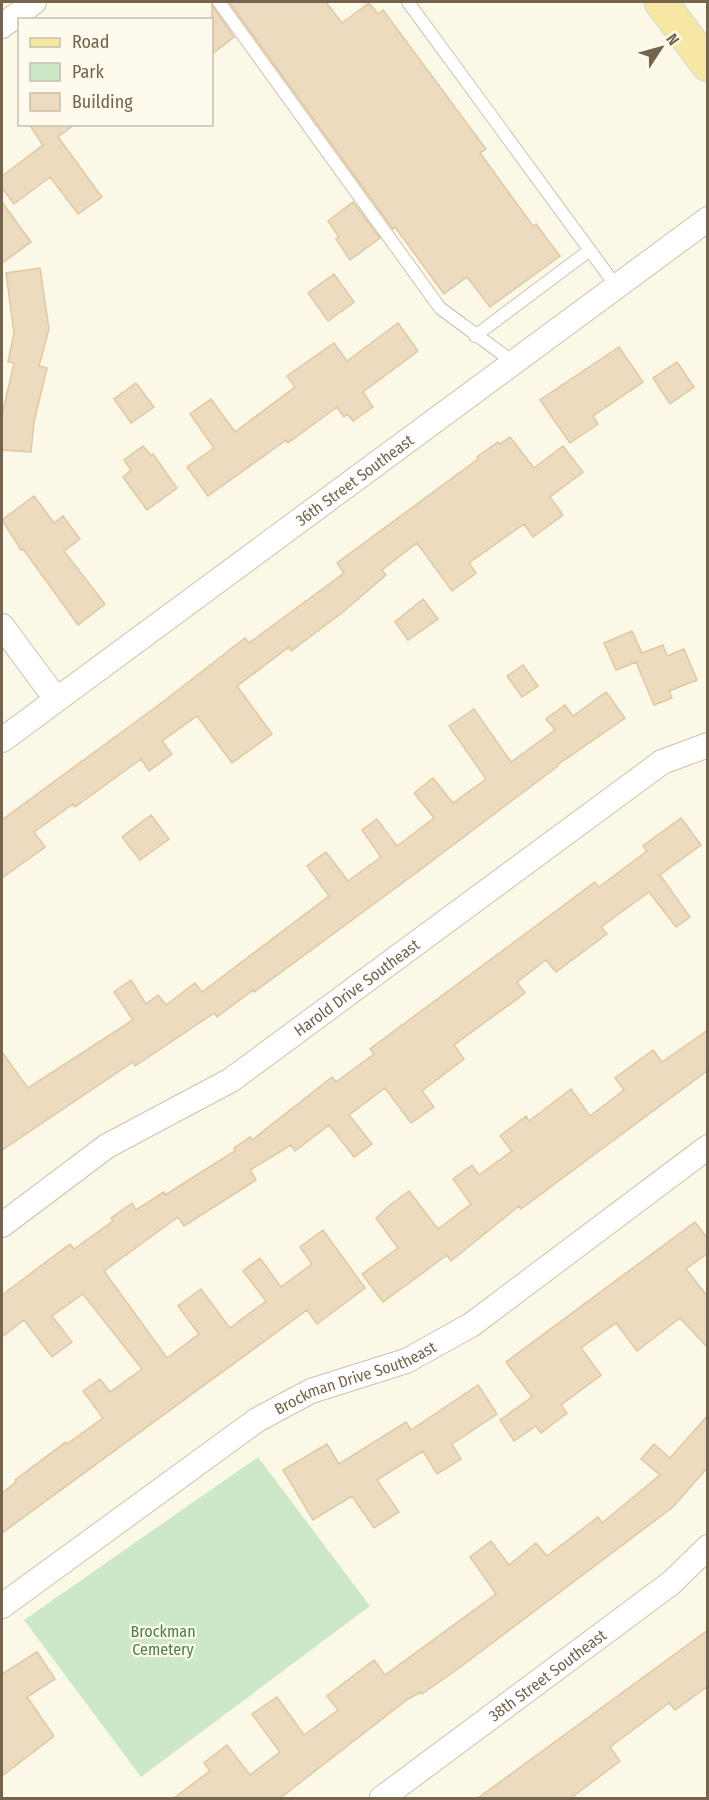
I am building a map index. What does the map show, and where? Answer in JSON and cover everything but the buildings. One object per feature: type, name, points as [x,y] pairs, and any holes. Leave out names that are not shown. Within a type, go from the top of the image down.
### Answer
[{"type":"main road","points":[[661,2],[703,49]]},
{"type":"street","points":[[2,26],[34,2]]},
{"type":"street","name":"36th Street Southeast","points":[[2,740],[708,219]]},
{"type":"street","points":[[2,626],[56,699]]},
{"type":"street","name":"Harold Drive Southeast","points":[[2,1225],[107,1146],[231,1080],[662,762],[708,745]]},
{"type":"street","name":"Brockman Drive Southeast","points":[[2,1606],[257,1420],[311,1391],[406,1360],[471,1325],[708,1147]]},
{"type":"street","name":"38th Street Southeast","points":[[382,1798],[671,1583],[708,1547]]},
{"type":"lane","points":[[219,2],[440,309],[513,362]]},
{"type":"lane","points":[[408,2],[616,286]]},
{"type":"lane","points":[[475,336],[590,250]]},
{"type":"green space","name":"Brockman Cemetery","points":[[258,1457],[370,1606],[141,1777],[24,1620]]}]
